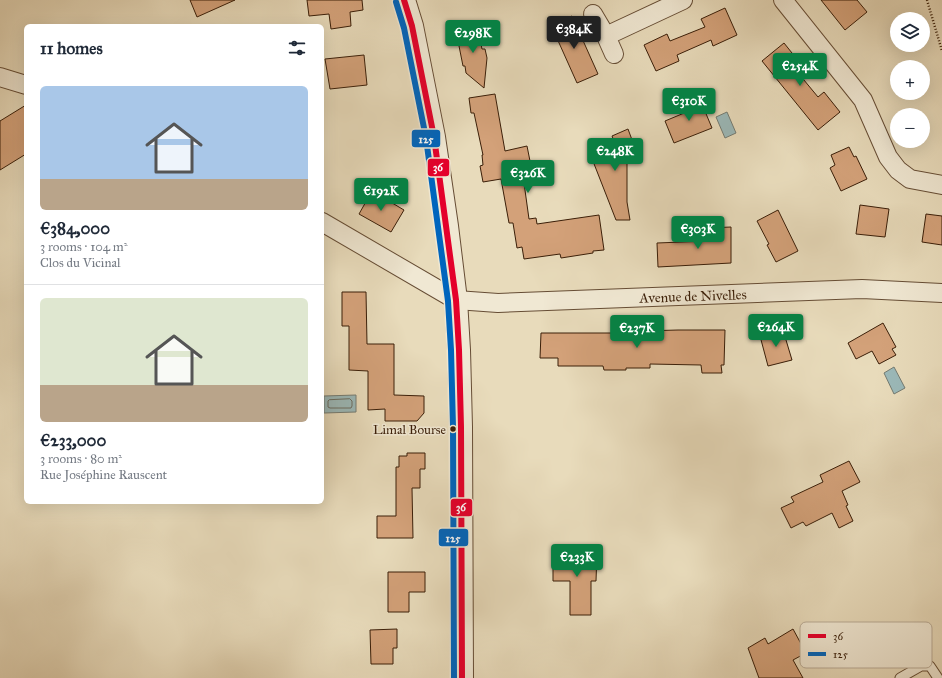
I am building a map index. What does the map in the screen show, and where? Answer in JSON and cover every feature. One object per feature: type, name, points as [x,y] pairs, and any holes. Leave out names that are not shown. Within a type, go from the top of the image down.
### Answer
[{"type":"street","points":[[404,0],[412,26],[434,138],[456,300],[461,427],[462,678]]},
{"type":"street","points":[[606,36],[683,0]]},
{"type":"street","points":[[783,0],[863,100],[888,157],[898,170],[910,179],[942,185]]},
{"type":"street","points":[[592,14],[606,36],[614,54]]},
{"type":"street","points":[[0,77],[24,84]]},
{"type":"street","name":"Avenue de Nivelles","points":[[324,223],[456,300],[498,303],[862,289],[942,293]]},
{"type":"lane","points":[[900,678],[918,668]]},
{"type":"lane","points":[[931,668],[938,678]]},
{"type":"path","points":[[927,0],[942,51]]},
{"type":"water","points":[[727,112],[736,133],[725,138],[716,117]]},
{"type":"water","points":[[894,367],[905,388],[894,394],[884,373]]},
{"type":"water","points":[[356,395],[356,412],[324,413],[324,396]]},
{"type":"building","points":[[190,0],[235,0],[197,17]]},
{"type":"building","points":[[307,0],[362,0],[363,10],[350,12],[351,26],[331,29],[329,14],[309,16]]},
{"type":"building","points":[[821,0],[857,0],[867,12],[845,30]]},
{"type":"building","points":[[725,8],[737,35],[713,46],[711,40],[677,55],[679,61],[656,71],[644,45],[667,34],[670,41],[705,27],[701,19]]},
{"type":"building","points":[[572,16],[598,74],[577,83],[551,25]]},
{"type":"building","points":[[477,26],[482,49],[485,49],[487,58],[484,88],[466,73],[465,66],[463,66],[456,31]]},
{"type":"building","points":[[784,43],[800,63],[794,68],[818,97],[824,92],[840,112],[818,130],[762,61]]},
{"type":"building","points":[[364,55],[367,85],[330,89],[325,59]]},
{"type":"building","points":[[495,94],[505,151],[527,146],[534,181],[524,183],[529,219],[536,218],[537,224],[599,215],[604,250],[561,258],[560,254],[524,259],[522,247],[517,248],[513,223],[509,223],[501,179],[483,182],[480,166],[483,165],[483,155],[474,113],[471,113],[469,98]]},
{"type":"building","points":[[699,97],[712,128],[674,143],[665,121],[689,111],[686,103]]},
{"type":"building","points":[[24,106],[24,155],[0,170],[0,121]]},
{"type":"building","points":[[628,129],[635,148],[627,151],[627,202],[630,220],[616,220],[589,151],[614,141],[612,136]]},
{"type":"building","points":[[849,147],[854,157],[856,156],[867,179],[841,191],[830,168],[835,165],[831,155]]},
{"type":"building","points":[[372,191],[404,210],[391,232],[359,214]]},
{"type":"building","points":[[860,205],[889,209],[885,237],[856,234]]},
{"type":"building","points":[[778,210],[798,251],[776,262],[767,245],[769,244],[757,221]]},
{"type":"building","points":[[926,214],[942,216],[942,245],[922,242]]},
{"type":"building","points":[[731,227],[731,263],[658,267],[657,243],[708,241],[708,228]]},
{"type":"building","points":[[342,292],[366,292],[367,344],[394,344],[394,395],[424,396],[424,413],[417,421],[385,421],[385,409],[368,410],[368,371],[349,370],[349,326],[342,326]]},
{"type":"building","points":[[883,323],[896,347],[892,349],[896,355],[879,364],[872,351],[856,359],[848,343]]},
{"type":"building","points":[[725,330],[724,365],[721,365],[722,373],[702,373],[701,365],[650,364],[650,368],[604,370],[603,366],[558,366],[558,358],[540,358],[541,333],[642,333],[642,331]]},
{"type":"building","points":[[783,330],[792,360],[768,366],[760,336]]},
{"type":"building","points":[[407,453],[425,453],[425,469],[420,469],[420,488],[412,488],[413,538],[377,538],[377,516],[396,516],[396,467],[399,467],[399,456],[407,456]]},
{"type":"building","points":[[849,461],[860,482],[842,491],[848,505],[846,506],[853,521],[839,528],[832,513],[806,526],[803,522],[791,528],[781,508],[794,502],[791,497],[823,482],[820,475]]},
{"type":"building","points":[[553,552],[597,552],[596,581],[591,581],[591,615],[570,615],[570,581],[553,581]]},
{"type":"building","points":[[388,572],[425,572],[425,592],[409,592],[409,612],[388,612]]},
{"type":"building","points":[[397,629],[397,648],[393,648],[393,664],[371,664],[370,630]]},
{"type":"building","points":[[793,629],[800,642],[800,656],[793,660],[803,678],[759,678],[748,648],[765,638],[768,644]]},
{"type":"transit line","name":"36","points":[[404,0],[412,26],[434,137],[456,300],[461,427],[462,678]]},
{"type":"transit line","name":"125","points":[[396,2],[404,28],[426,138],[448,301],[453,427],[454,678]]},
{"type":"place","name":"Limal Bourse","points":[[453,429]]}]
